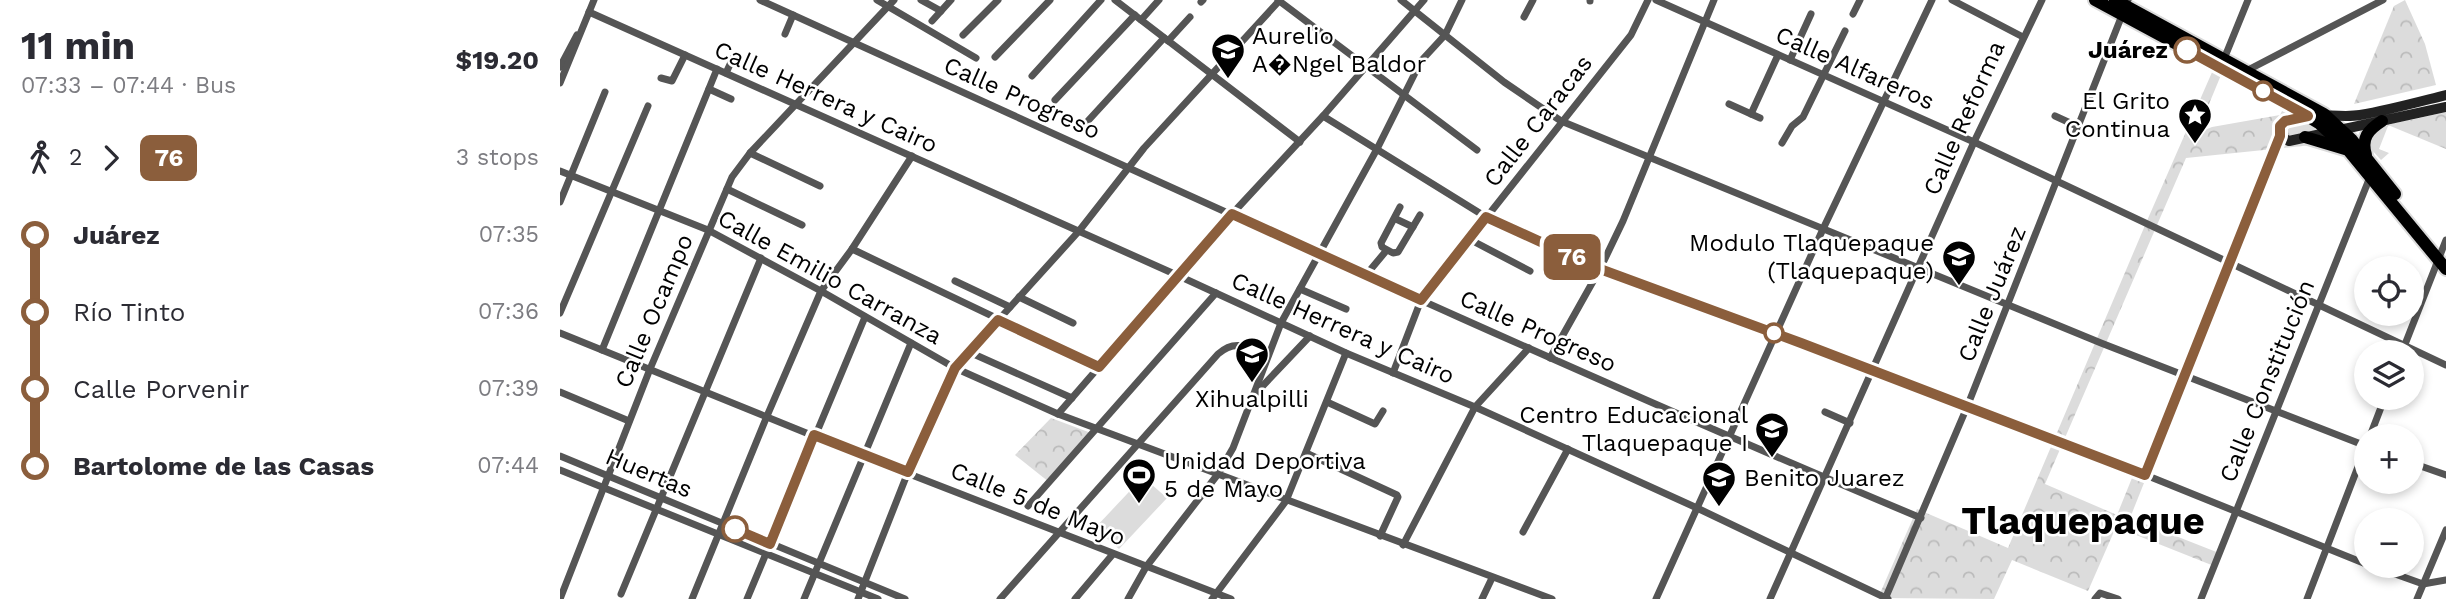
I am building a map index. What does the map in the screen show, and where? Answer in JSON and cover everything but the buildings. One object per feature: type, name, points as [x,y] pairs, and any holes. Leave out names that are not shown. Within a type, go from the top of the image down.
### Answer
[{"type":"main road","points":[[2095,0],[2123,5],[2324,114],[2343,130],[2444,255]]},
{"type":"main road","points":[[2123,5],[2308,116],[2329,132],[2444,255]]},
{"type":"main road","points":[[2446,95],[2359,115],[2324,114],[2285,121],[2279,129],[2280,136],[2289,141],[2446,107]]},
{"type":"main road","points":[[2367,159],[2365,138],[2370,129],[2382,121]]},
{"type":"main road","points":[[2305,138],[2348,150]]},
{"type":"street","points":[[560,83],[594,0]]},
{"type":"street","name":"Calle Progreso","points":[[760,0],[1550,358],[1921,518]]},
{"type":"street","points":[[877,0],[891,3],[976,58]]},
{"type":"street","points":[[921,0],[941,10]]},
{"type":"street","points":[[932,20],[951,0]]},
{"type":"street","points":[[963,35],[998,0]]},
{"type":"street","points":[[995,57],[1050,0]]},
{"type":"street","points":[[1032,76],[1101,0]]},
{"type":"street","points":[[1115,0],[1300,142]]},
{"type":"street","points":[[1055,100],[1158,0]]},
{"type":"street","points":[[859,596],[908,472],[955,368],[1079,231],[1129,167],[1279,0],[1365,68],[1477,150]]},
{"type":"street","points":[[1401,0],[1504,82],[1562,121],[2101,343],[2354,441]]},
{"type":"street","points":[[1058,414],[1232,214],[1300,142],[1424,0]]},
{"type":"street","points":[[1128,599],[1146,567],[1218,474],[1233,448],[1281,323],[1406,96],[1422,61],[1445,35],[1462,0]]},
{"type":"street","points":[[1524,17],[1533,0]]},
{"type":"street","name":"Calle Caracas","points":[[1393,373],[1421,300],[1631,34],[1648,0]]},
{"type":"street","name":"Calle Alfareros","points":[[1656,0],[1975,142],[2388,340]]},
{"type":"street","points":[[1550,358],[1600,269],[1651,158],[1714,0]]},
{"type":"street","points":[[1853,14],[1860,0]]},
{"type":"street","points":[[1656,599],[1823,229],[1932,0]]},
{"type":"street","points":[[1952,0],[2023,37]]},
{"type":"street","name":"Calle Reforma","points":[[1770,599],[1975,142],[2042,0]]},
{"type":"street","points":[[2224,59],[2248,0]]},
{"type":"street","points":[[2246,71],[2377,1]]},
{"type":"street","name":"Calle Ocampo","points":[[560,599],[650,369],[732,177],[750,153],[891,3]]},
{"type":"street","name":"Calle Juárez","points":[[1886,599],[1968,407],[2058,183],[2123,5]]},
{"type":"street","name":"Calle Herrera y Cairo","points":[[589,12],[1346,353],[1569,449],[1886,599]]},
{"type":"street","points":[[1790,60],[1811,14]]},
{"type":"street","points":[[785,34],[793,15]]},
{"type":"street","points":[[1086,123],[1166,39],[1190,18]]},
{"type":"street","points":[[1782,143],[1792,126],[1803,117],[1845,31]]},
{"type":"street","points":[[560,67],[580,32]]},
{"type":"street","points":[[661,78],[672,81],[685,55]]},
{"type":"street","points":[[1751,114],[1778,55]]},
{"type":"street","points":[[726,73],[733,58],[739,59]]},
{"type":"street","points":[[602,350],[717,69]]},
{"type":"street","points":[[709,89],[731,99]]},
{"type":"street","points":[[560,202],[605,92]]},
{"type":"street","points":[[1729,104],[1759,118]]},
{"type":"street","points":[[560,313],[649,106]]},
{"type":"street","points":[[1323,116],[1486,217],[1600,269],[2059,440],[2354,559]]},
{"type":"street","points":[[2055,116],[2079,127]]},
{"type":"street","points":[[2145,475],[2280,136]]},
{"type":"street","points":[[750,153],[820,186]]},
{"type":"street","points":[[692,599],[821,291],[852,249],[912,156]]},
{"type":"street","name":"Calle Emilio Carranza","points":[[560,170],[708,230],[955,368],[1058,414],[1552,599]]},
{"type":"street","name":"Calle Constitución","points":[[2201,599],[2370,177]]},
{"type":"street","points":[[727,190],[802,225]]},
{"type":"street","points":[[1401,207],[1381,243],[1387,251],[1398,253],[1420,215]]},
{"type":"street","points":[[1396,219],[1413,227]]},
{"type":"street","points":[[1469,239],[1530,271]]},
{"type":"street","points":[[852,249],[1099,367]]},
{"type":"street","points":[[1366,275],[1387,251]]},
{"type":"street","points":[[2407,340],[2444,255]]},
{"type":"street","points":[[621,594],[761,258]]},
{"type":"street","points":[[955,281],[1010,307]]},
{"type":"street","points":[[1300,289],[1346,309]]},
{"type":"street","points":[[1028,506],[1216,293]]},
{"type":"street","points":[[1019,297],[1073,323]]},
{"type":"street","points":[[747,599],[865,317]]},
{"type":"street","name":"Calle 5 de Mayo","points":[[560,333],[1214,596],[1231,599]]},
{"type":"street","points":[[1252,397],[1310,336]]},
{"type":"street","points":[[804,599],[911,343]]},
{"type":"street","points":[[1000,599],[1227,346],[1235,344],[1268,355]]},
{"type":"street","points":[[1403,545],[1475,407],[1529,348]]},
{"type":"street","points":[[969,352],[1072,398]]},
{"type":"street","points":[[1214,596],[1286,501],[1346,353]]},
{"type":"street","name":"Calle Alfareros","points":[[2424,356],[2446,365]]},
{"type":"street","points":[[560,392],[629,421]]},
{"type":"street","points":[[1326,402],[1376,424],[1383,411]]},
{"type":"street","points":[[1825,412],[1850,423]]},
{"type":"street","points":[[1523,532],[1569,449]]},
{"type":"street","points":[[1306,453],[1397,495],[1398,499],[1380,536]]},
{"type":"street","name":"Huertas","points":[[560,456],[905,599]]},
{"type":"street","points":[[2424,467],[2446,475]]},
{"type":"street","points":[[560,470],[813,574],[859,596],[878,599]]},
{"type":"street","points":[[2307,599],[2354,477]]},
{"type":"street","points":[[2417,599],[2446,530]]},
{"type":"street","points":[[1075,599],[1113,554]]},
{"type":"street","points":[[1482,599],[1492,578]]},
{"type":"street","points":[[2406,578],[2423,584],[2446,580]]},
{"type":"street","points":[[2097,596],[2118,599]]},
{"type":"green space","points":[[2405,0],[2425,44],[2436,85],[2354,104],[2394,6]]},
{"type":"green space","points":[[2213,70],[2221,75],[2197,133],[2212,127],[2280,115],[2283,109],[2310,122],[2317,129],[2317,137],[2312,145],[2186,158],[2045,484],[2117,515],[2134,473],[2146,478],[2130,518],[2219,553],[2214,566],[2116,527],[2088,591],[2012,560],[1994,599],[1878,598],[1917,509],[2008,548]]},
{"type":"green space","points":[[2446,112],[2446,149],[2388,125]]},
{"type":"green space","points":[[2415,119],[2388,126],[2379,149],[2389,153],[2381,160],[2371,149],[2372,140],[2379,129],[2392,124]]},
{"type":"green space","points":[[1051,418],[1091,433],[1049,482],[1015,455]]},
{"type":"green space","points":[[1143,477],[1167,498],[1119,549],[1095,528]]},
{"type":"bus line","name":"76","points":[[735,529],[770,544],[814,435],[908,472],[955,368],[998,320],[1099,367],[1232,214],[1421,300],[1486,217],[1600,269],[2059,440],[2145,475],[2280,136],[2280,126],[2285,121],[2308,116],[2187,50]]},
{"type":"place","name":"Juárez","points":[[2187,50]]},
{"type":"place","name":"Aurelio A�Ngel Baldor","points":[[1228,80]]},
{"type":"place","name":"El Grito Continua","points":[[2195,145]]},
{"type":"place","name":"Modulo Tlaquepaque (Tlaquepaque)","points":[[1959,287]]},
{"type":"place","name":"Xihualpilli","points":[[1252,384]]},
{"type":"place","name":"Centro Educacional Tlaquepaque I","points":[[1772,459]]},
{"type":"place","name":"Unidad Deportiva 5 de Mayo","points":[[1139,505]]},
{"type":"place","name":"Benito Juarez","points":[[1719,508]]},
{"type":"district","name":"Tlaquepaque","points":[[2083,521]]}]
